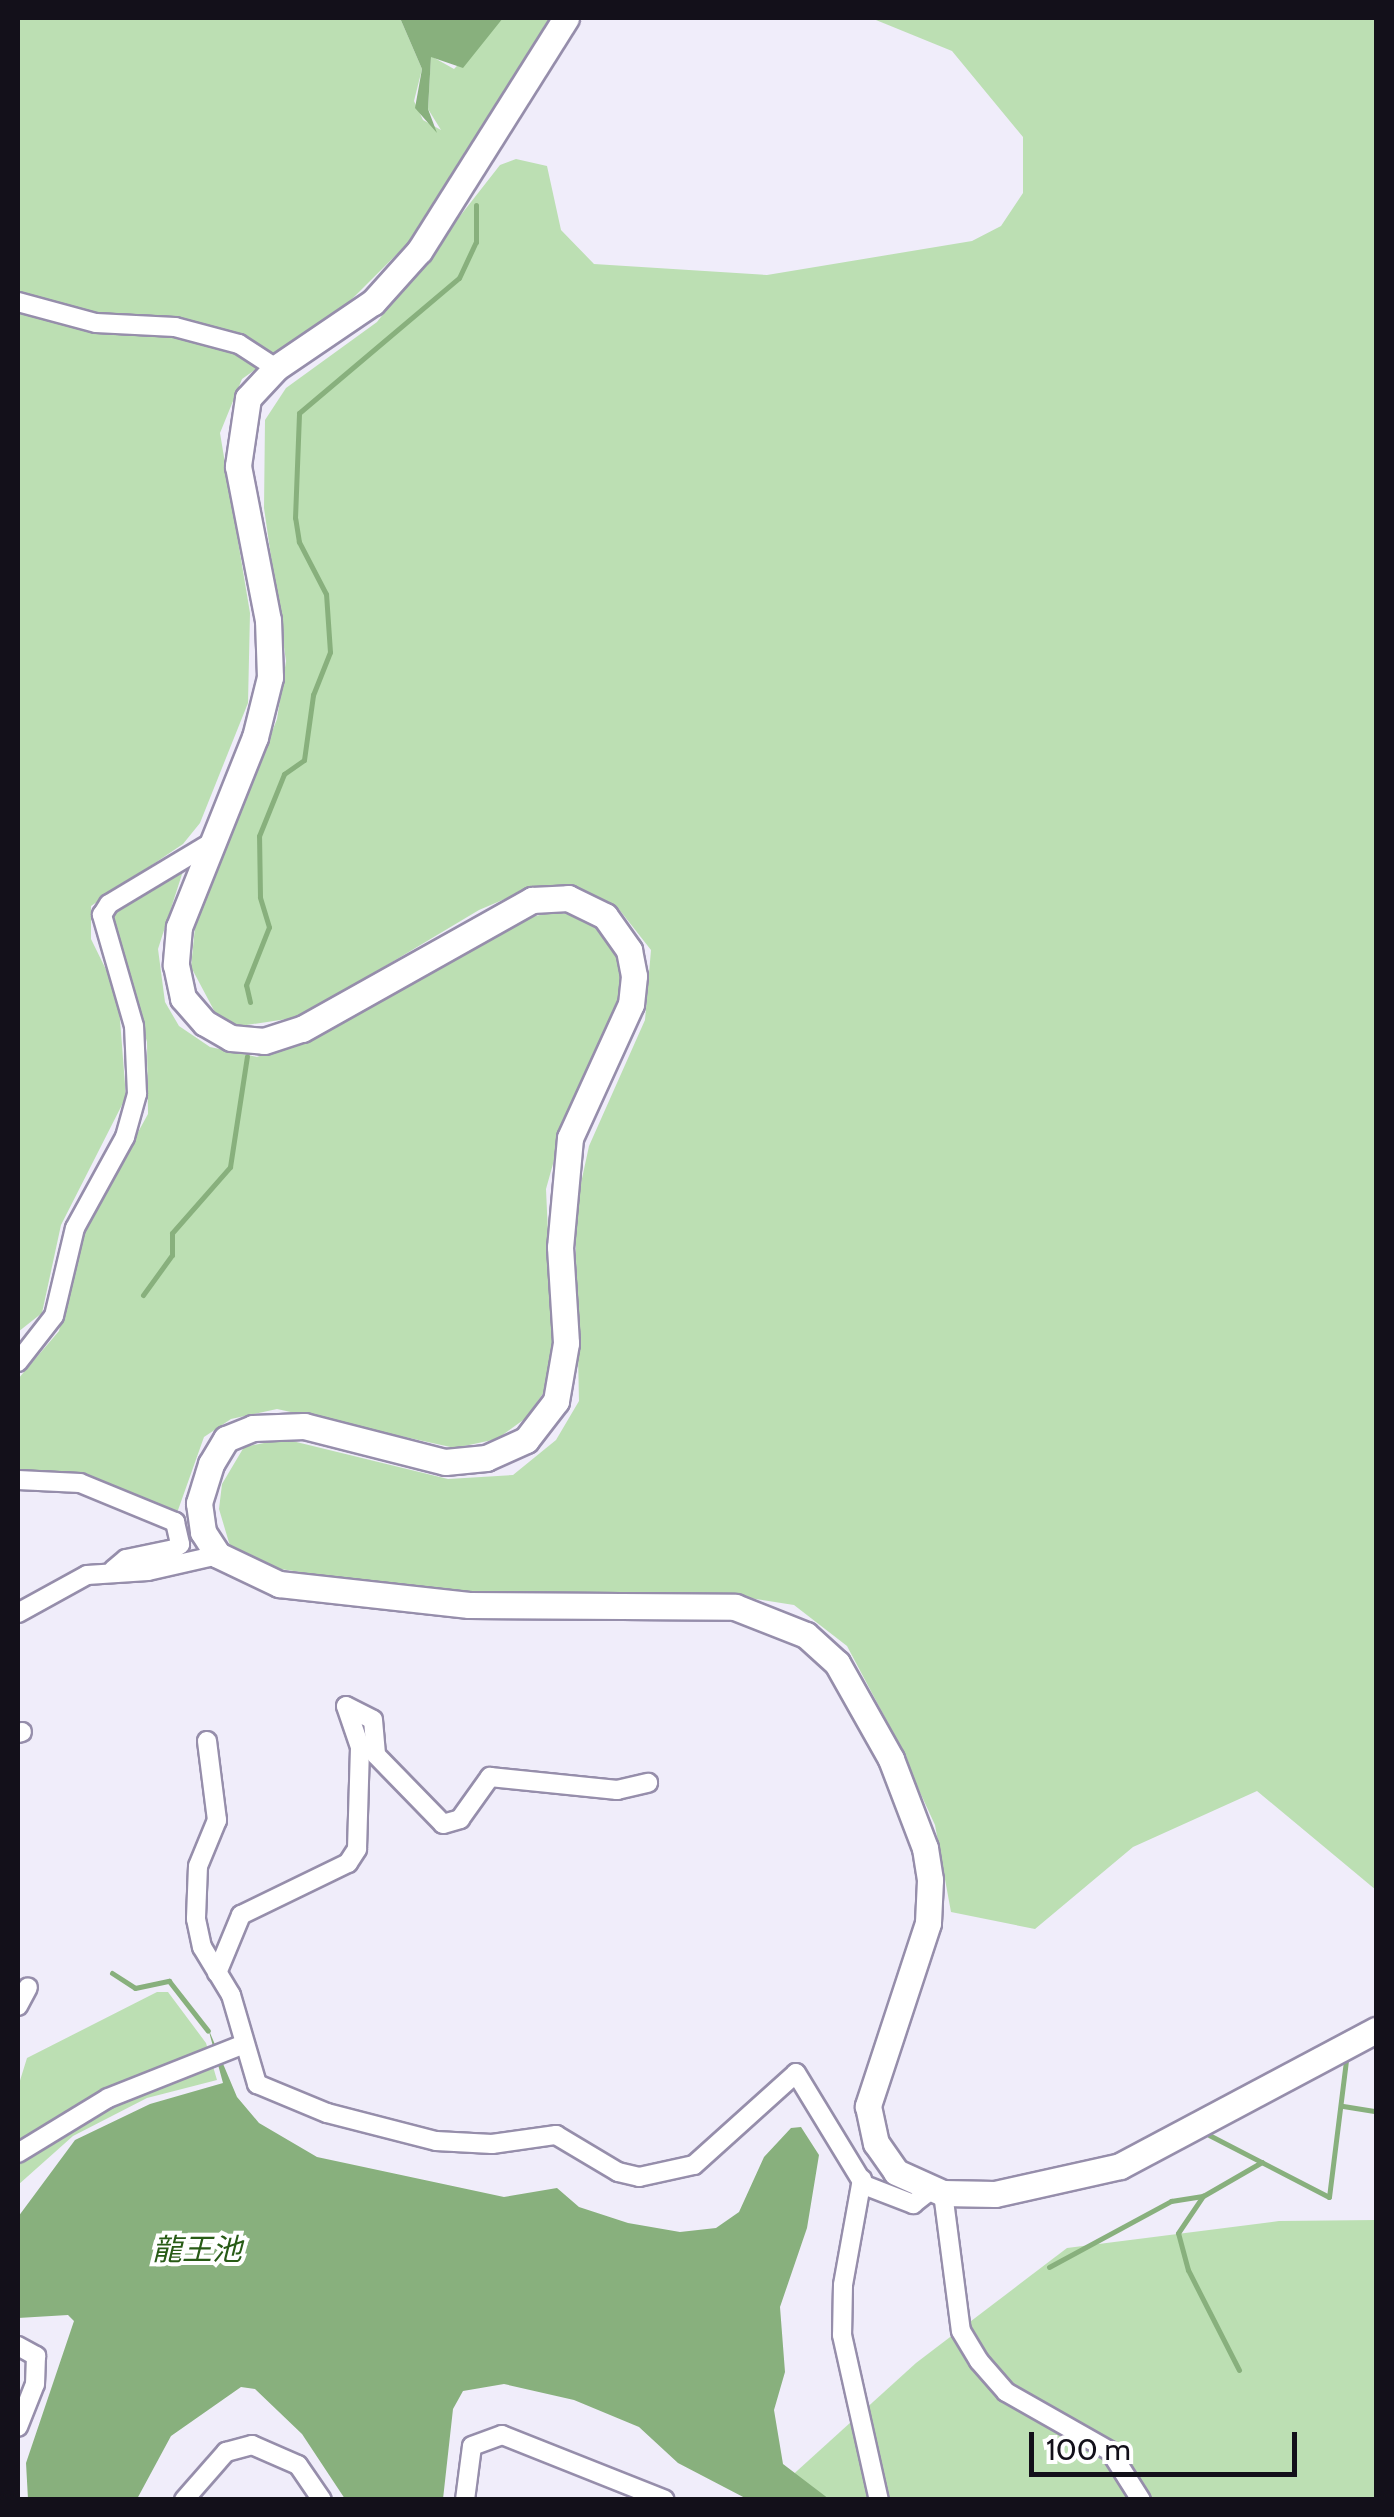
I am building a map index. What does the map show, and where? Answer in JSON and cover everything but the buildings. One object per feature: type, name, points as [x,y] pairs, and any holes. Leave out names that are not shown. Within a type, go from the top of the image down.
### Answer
[{"type":"street","points":[[566,18],[419,251],[373,302],[276,368],[248,398],[238,466],[268,620],[270,677],[255,737],[207,845],[178,928],[176,965],[183,998],[204,1023],[231,1038],[264,1041],[302,1029],[532,900],[568,898],[605,916],[629,950],[634,976],[631,1004],[570,1138],[560,1215],[566,1344],[556,1401],[526,1440],[472,1459],[445,1462],[280,1424],[226,1440],[199,1503],[203,1532],[218,1555],[279,1584],[370,1597],[487,1606],[735,1606],[771,1618],[816,1644],[837,1663],[868,1716],[925,1848],[928,1923],[868,2106],[876,2143],[896,2172],[937,2191],[995,2194],[1120,2166],[1376,2030]]},
{"type":"street","points":[[18,302],[96,322],[175,328],[239,344],[276,368]]},
{"type":"street","points":[[18,1362],[54,1316],[76,1228],[132,1120],[134,1026],[102,914],[207,845]]},
{"type":"street","points":[[18,1480],[80,1483],[175,1522],[180,1544],[126,1560],[113,1570]]},
{"type":"street","points":[[18,1613],[60,1585],[113,1570],[148,1572],[218,1555]]},
{"type":"street","points":[[217,1974],[240,1915],[348,1863],[357,1849],[360,1747],[346,1706],[373,1720],[376,1755],[443,1824],[460,1820],[490,1777],[617,1790],[648,1783]]},
{"type":"street","points":[[207,1741],[217,1820],[193,1892],[202,1947],[231,1995],[242,2046],[257,2084],[327,2113],[436,2140],[492,2144],[556,2135],[618,2172],[639,2177],[694,2165],[796,2073],[862,2180],[913,2204],[937,2191]]},
{"type":"street","points":[[18,2006],[28,1987]]},
{"type":"street","points":[[18,2153],[108,2098],[242,2046]]},
{"type":"street","points":[[862,2180],[843,2286],[842,2335],[878,2500]]},
{"type":"street","points":[[937,2191],[961,2331],[979,2361],[1006,2392],[1110,2451],[1141,2500]]},
{"type":"street","points":[[18,2346],[36,2356],[35,2384],[18,2427]]},
{"type":"street","points":[[465,2500],[472,2446],[502,2435],[664,2500]]},
{"type":"street","points":[[184,2500],[226,2452],[252,2445],[298,2465],[322,2500]]},
{"type":"shaded area","points":[[18,18],[400,18],[422,69],[414,101],[423,120],[441,130],[428,109],[431,56],[454,69],[503,18],[557,18],[418,233],[344,307],[242,379],[220,433],[250,613],[248,703],[200,823],[183,844],[91,906],[91,939],[118,994],[126,1097],[61,1225],[42,1313],[18,1332]]},
{"type":"shaded area","points":[[871,18],[1376,18],[1376,1890],[1257,1791],[1133,1847],[1035,1929],[951,1912],[935,1825],[890,1727],[847,1646],[794,1605],[730,1595],[607,1592],[465,1597],[261,1566],[230,1546],[219,1509],[222,1484],[244,1447],[284,1439],[448,1479],[513,1475],[556,1440],[579,1401],[575,1211],[589,1146],[645,1020],[651,950],[618,908],[568,884],[519,893],[479,910],[300,1017],[240,1026],[217,1016],[191,967],[195,927],[277,719],[286,661],[264,508],[265,420],[286,388],[377,322],[500,165],[516,159],[547,166],[561,230],[594,264],[767,275],[972,241],[1001,226],[1023,193],[1023,137],[952,51]]},
{"type":"shaded area","points":[[175,869],[183,871],[158,949],[165,1002],[179,1026],[210,1047],[257,1057],[337,1027],[510,923],[551,912],[588,917],[612,940],[626,969],[620,1012],[563,1128],[546,1189],[553,1344],[546,1389],[526,1418],[497,1439],[455,1448],[277,1409],[231,1419],[204,1437],[177,1513],[105,1483],[18,1473],[18,1379],[59,1331],[82,1234],[148,1114],[147,1042],[111,917]]},
{"type":"shaded area","points":[[157,1992],[168,1992],[206,2043],[217,2080],[147,2098],[73,2136],[18,2185],[18,2087],[27,2058]]},
{"type":"shaded area","points":[[1376,2220],[1376,2499],[765,2500],[916,2363],[1067,2248],[1279,2221]]},
{"type":"water","points":[[400,18],[503,18],[463,68],[431,57],[428,109],[437,133],[415,108],[422,69]]},
{"type":"water","name":"龍王池","points":[[208,2028],[237,2097],[259,2123],[317,2157],[504,2197],[557,2188],[579,2207],[628,2223],[680,2232],[716,2228],[739,2212],[764,2157],[791,2128],[801,2127],[819,2155],[807,2228],[780,2307],[785,2372],[774,2410],[783,2464],[829,2499],[747,2499],[678,2463],[639,2427],[574,2400],[504,2384],[463,2391],[453,2409],[443,2499],[345,2499],[302,2434],[255,2389],[241,2387],[171,2436],[137,2499],[28,2499],[26,2463],[74,2321],[68,2315],[18,2318],[18,2217],[75,2140],[150,2104],[223,2083]]},
{"type":"waterway","points":[[250,1002],[246,985],[269,927],[260,897],[259,836],[284,774],[304,760],[313,695],[330,652],[326,594],[299,542],[295,518],[299,413],[459,278],[476,242],[476,205]]},
{"type":"waterway","points":[[143,1295],[172,1255],[172,1233],[230,1167],[247,1056]]},
{"type":"waterway","points":[[112,1973],[135,1988],[169,1981],[208,2031]]},
{"type":"waterway","points":[[1209,2135],[1329,2197],[1346,2060]]},
{"type":"waterway","points":[[1343,2106],[1376,2111]]},
{"type":"waterway","points":[[1239,2370],[1188,2270],[1178,2233],[1203,2196],[1262,2162]]},
{"type":"waterway","points":[[1049,2267],[1171,2201],[1203,2196]]}]
